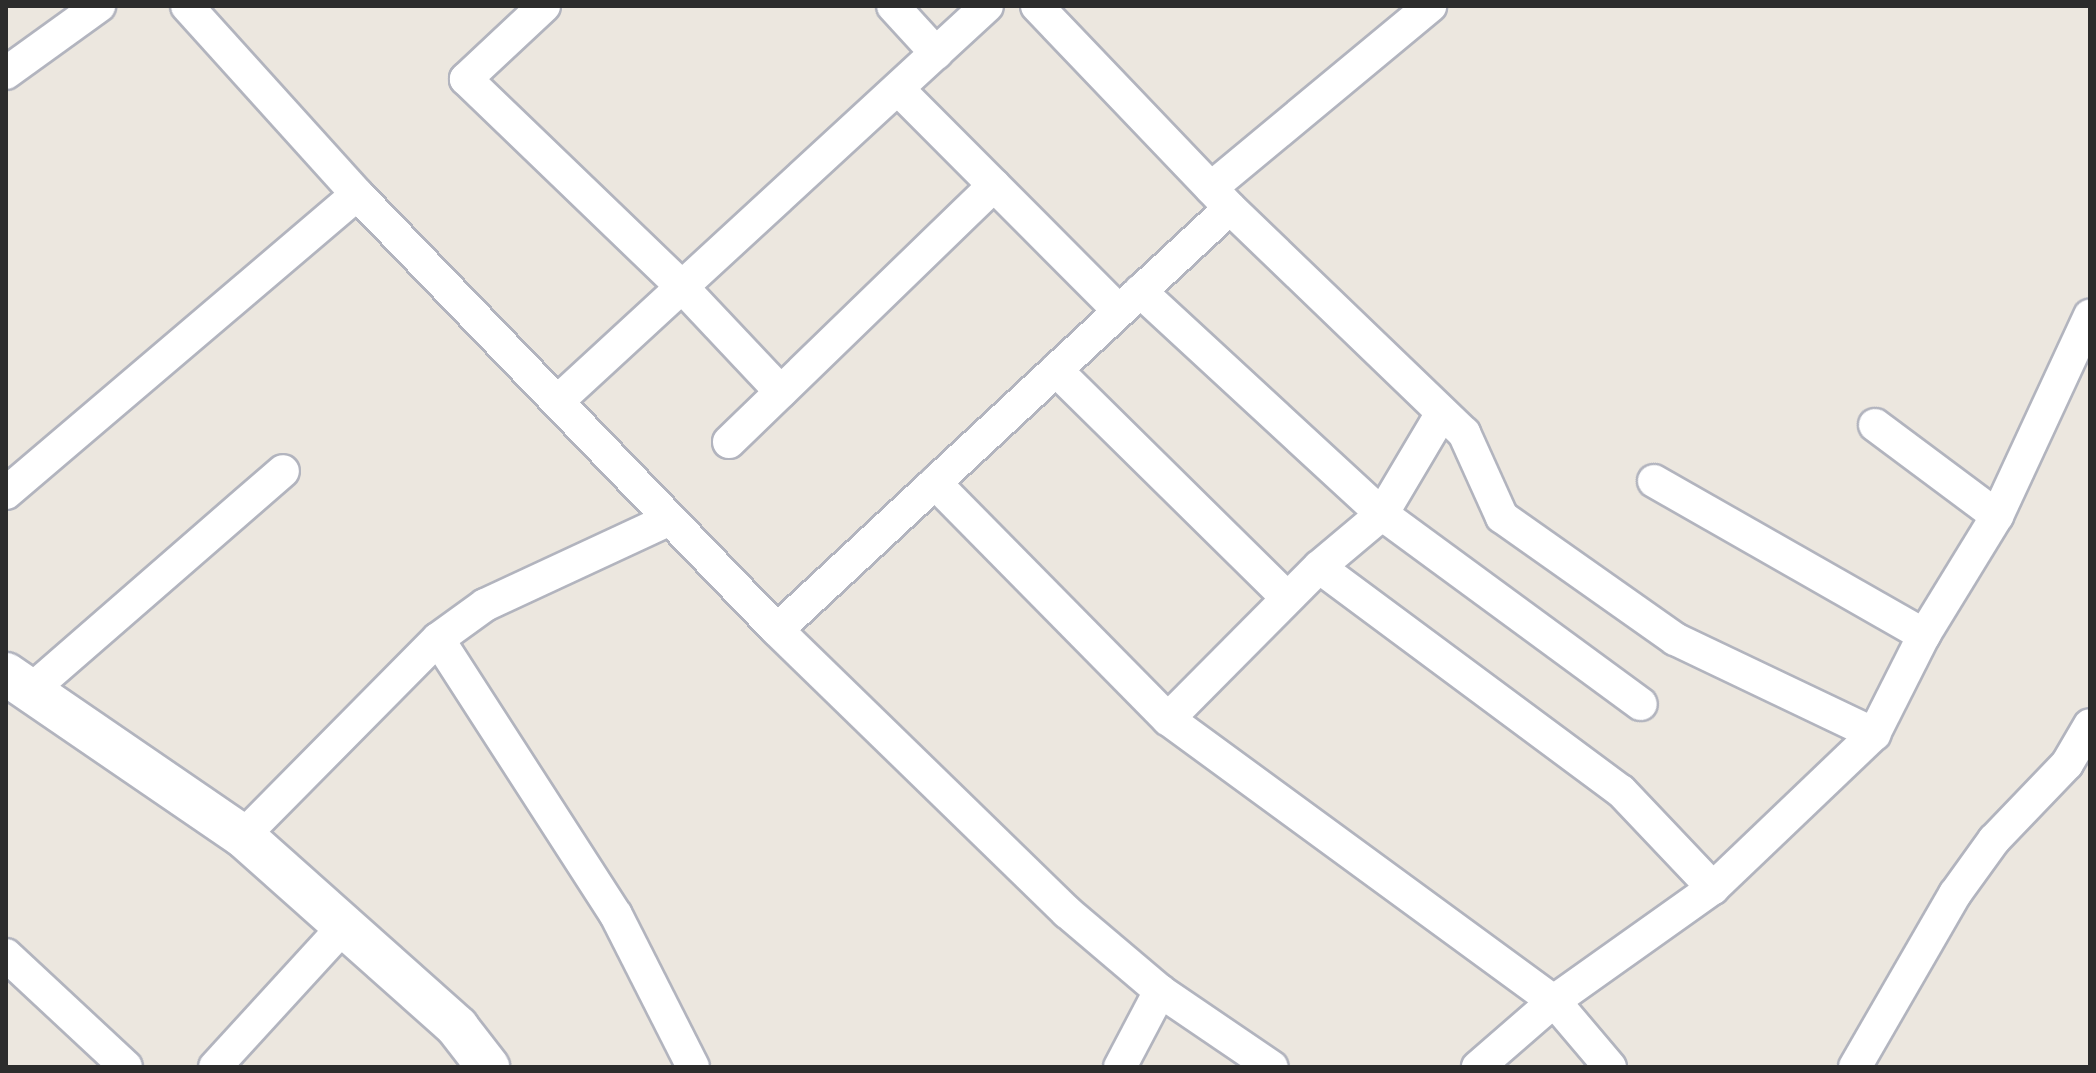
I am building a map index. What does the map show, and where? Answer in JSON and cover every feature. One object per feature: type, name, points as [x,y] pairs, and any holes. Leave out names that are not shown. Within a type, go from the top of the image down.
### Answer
[{"type":"street","points":[[6,73],[99,6]]},
{"type":"street","points":[[544,6],[466,79],[684,289],[781,392]]},
{"type":"street","points":[[893,6],[936,53]]},
{"type":"street","points":[[558,401],[684,289],[987,6]]},
{"type":"street","points":[[1037,6],[1220,198],[1464,433],[1502,517],[1675,639],[1874,734]]},
{"type":"street","points":[[777,630],[1129,301],[1220,198],[1430,6]]},
{"type":"street","points":[[200,11],[357,194],[558,401],[666,521],[1067,912],[1160,991],[1272,1067]]},
{"type":"street","points":[[898,89],[994,185],[1382,514],[1641,704]]},
{"type":"street","points":[[729,442],[994,185]]},
{"type":"street","points":[[6,493],[357,194]]},
{"type":"street","points":[[1478,1067],[1554,1001],[1713,888],[1874,734],[1924,635],[1997,516],[2090,316]]},
{"type":"street","points":[[1056,370],[1287,598]]},
{"type":"street","points":[[1168,719],[1319,567],[1382,514],[1442,413]]},
{"type":"street","points":[[1875,425],[1997,516]]},
{"type":"street","points":[[283,471],[18,682],[243,836],[457,1027],[488,1067]]},
{"type":"street","points":[[1654,481],[1924,635]]},
{"type":"street","points":[[935,483],[1168,719],[1554,1001],[1610,1067]]},
{"type":"street","points":[[243,836],[438,639],[485,605],[666,521]]},
{"type":"street","points":[[1319,567],[1621,791],[1713,888]]},
{"type":"street","points":[[438,639],[616,915],[693,1067]]},
{"type":"street","points":[[1855,1067],[1955,894],[1994,840],[2067,764],[2090,725]]},
{"type":"street","points":[[215,1067],[345,925]]},
{"type":"street","points":[[6,955],[126,1067]]},
{"type":"street","points":[[1120,1067],[1160,991]]}]
